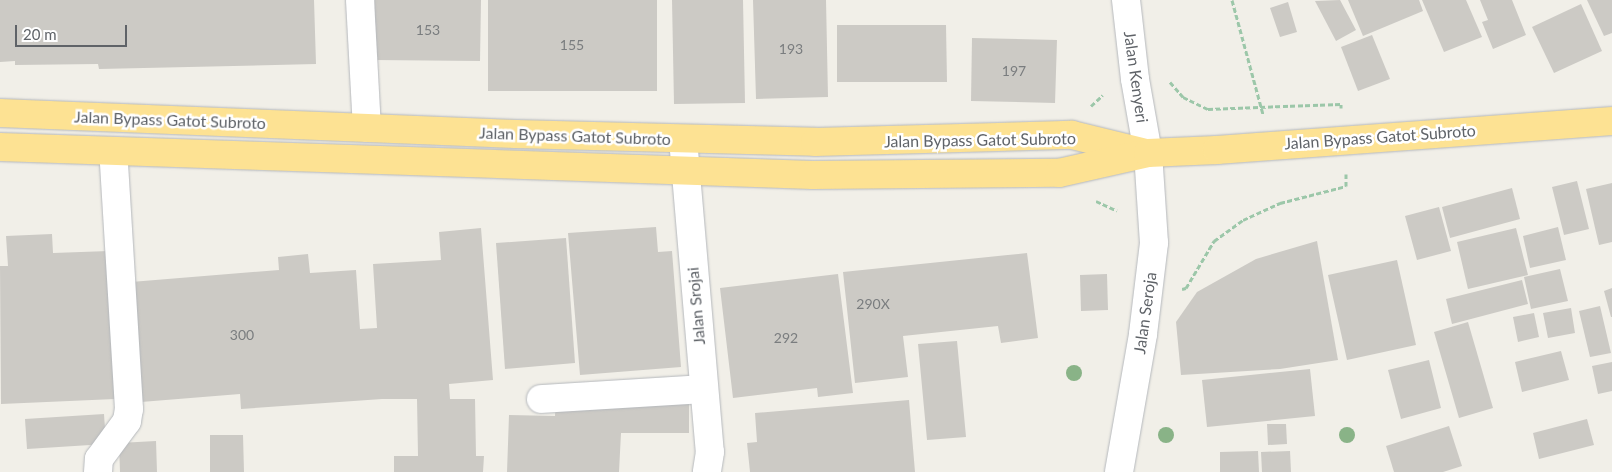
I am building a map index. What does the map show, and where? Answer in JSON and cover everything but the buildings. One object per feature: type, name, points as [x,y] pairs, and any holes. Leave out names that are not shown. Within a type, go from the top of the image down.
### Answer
[{"type":"highway","name":"Jalan Bypass Gatot Subroto","points":[[0,113],[367,128],[815,142],[1072,135],[1148,153]]},
{"type":"highway","name":"Jalan Bypass Gatot Subroto","points":[[0,147],[813,175],[1059,173],[1148,153],[1273,146],[1612,121]]},
{"type":"street","points":[[360,0],[367,128]]},
{"type":"street","name":"Jalan Kenyeri","points":[[1126,0],[1135,79],[1148,153]]},
{"type":"street","name":"Jalan Srojai","points":[[683,139],[703,389],[710,452],[707,472]]},
{"type":"street","points":[[99,466],[126,421],[129,409],[113,151]]},
{"type":"street","name":"Jalan Seroja","points":[[1119,472],[1142,334],[1154,243],[1148,153]]},
{"type":"street","points":[[541,399],[703,389]]},
{"type":"path","points":[[1232,0],[1260,108],[1273,146]]}]
